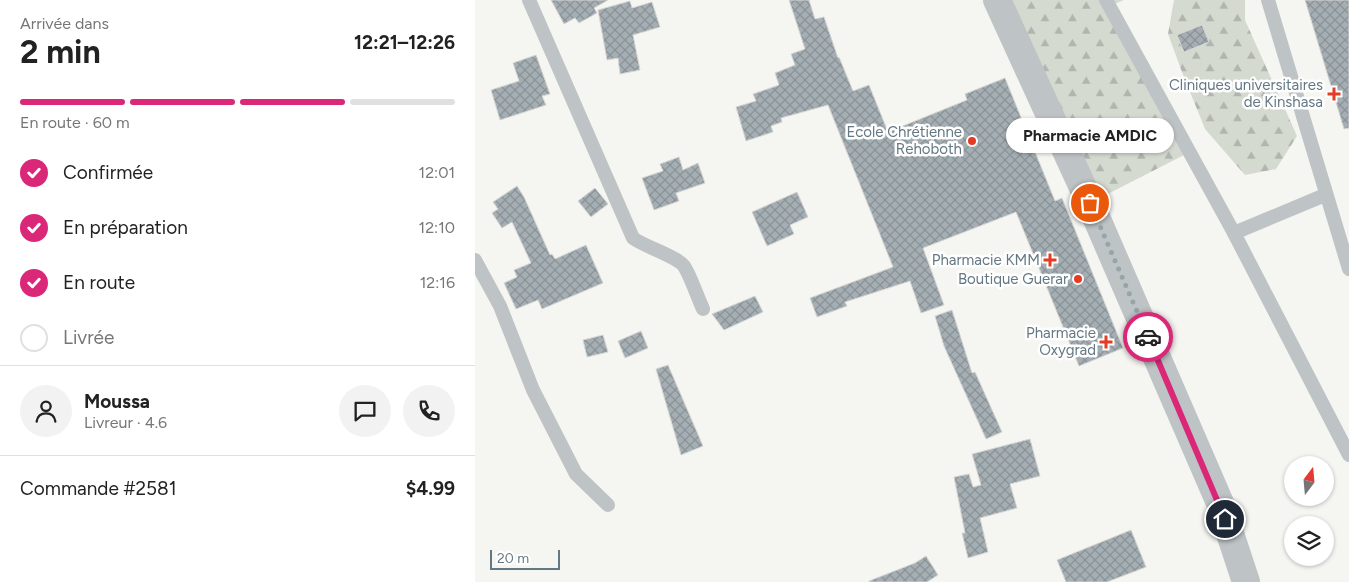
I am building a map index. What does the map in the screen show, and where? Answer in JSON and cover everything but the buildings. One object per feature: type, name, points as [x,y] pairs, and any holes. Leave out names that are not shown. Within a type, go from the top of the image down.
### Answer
[{"type":"street","points":[[997,0],[1090,203],[1212,485],[1247,582]]},
{"type":"lane","points":[[529,0],[633,238],[676,260],[684,267],[703,309]]},
{"type":"lane","points":[[1106,0],[1234,232],[1349,455]]},
{"type":"lane","points":[[1267,0],[1349,269]]},
{"type":"lane","points":[[1234,232],[1325,195]]},
{"type":"lane","points":[[475,260],[500,306],[533,390],[576,474],[608,505]]},
{"type":"green space","points":[[997,0],[1124,0],[1110,6],[1190,152],[1090,203]]},
{"type":"green space","points":[[1174,0],[1245,0],[1245,20],[1297,136],[1276,169],[1245,175],[1205,129],[1168,34]]},
{"type":"way so far","points":[[1090,203],[1148,337]]},
{"type":"place","name":"Cliniques universitaires de Kinshasa","points":[[1334,94]]},
{"type":"place","name":"Ecole Chrétienne Rehoboth","points":[[972,141]]},
{"type":"place","name":"Pharmacie AMDIC","points":[[1090,203]]},
{"type":"place","name":"Pharmacie KMM","points":[[1050,260]]},
{"type":"place","name":"Boutique Guerar","points":[[1078,279]]},
{"type":"place","name":"Pharmacie Oxygrad","points":[[1106,342]]},
{"type":"route","points":[[1148,337],[1225,519]]}]
